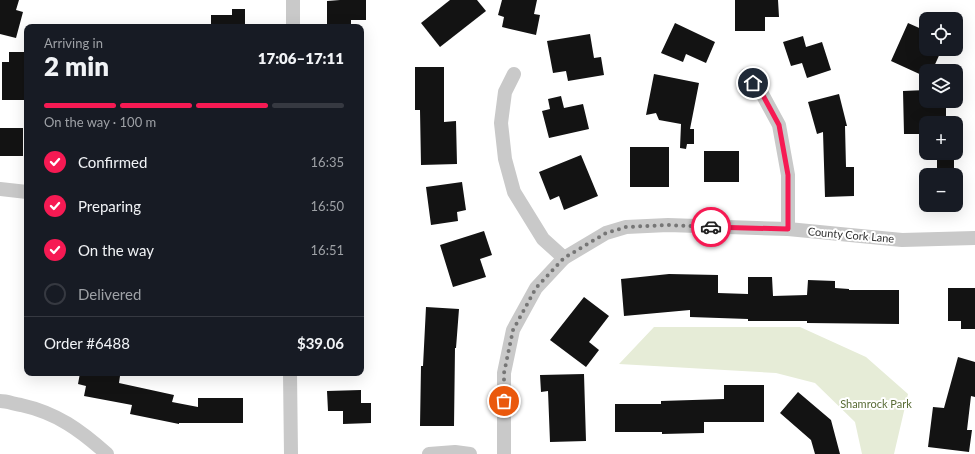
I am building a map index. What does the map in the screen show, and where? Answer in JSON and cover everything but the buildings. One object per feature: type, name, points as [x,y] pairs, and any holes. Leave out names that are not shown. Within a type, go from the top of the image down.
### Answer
[{"type":"street","points":[[293,0],[293,24]]},
{"type":"street","points":[[514,74],[505,92],[501,123],[507,165],[514,192],[543,239],[564,258]]},
{"type":"street","points":[[746,76],[760,90],[779,125],[788,175],[788,229]]},
{"type":"street","points":[[0,189],[24,192]]},
{"type":"street","name":"County Cork Lane","points":[[504,454],[504,373],[513,330],[536,288],[564,258],[606,233],[626,227],[668,225],[788,229],[902,240],[975,238]]},
{"type":"street","points":[[290,376],[291,454]]},
{"type":"street","points":[[0,401],[30,407],[55,415],[84,433],[107,454]]},
{"type":"street","points":[[429,454],[456,452],[470,454]]},
{"type":"green space","name":"Shamrock Park","points":[[654,327],[800,327],[866,357],[908,394],[894,454],[862,454],[855,422],[815,383],[776,373],[619,364]]},
{"type":"way so far","points":[[504,401],[504,373],[513,330],[536,288],[564,258],[606,233],[626,227],[668,225],[711,227]]},
{"type":"route","points":[[711,227],[788,229],[788,175],[779,125],[760,90],[753,83]]}]
